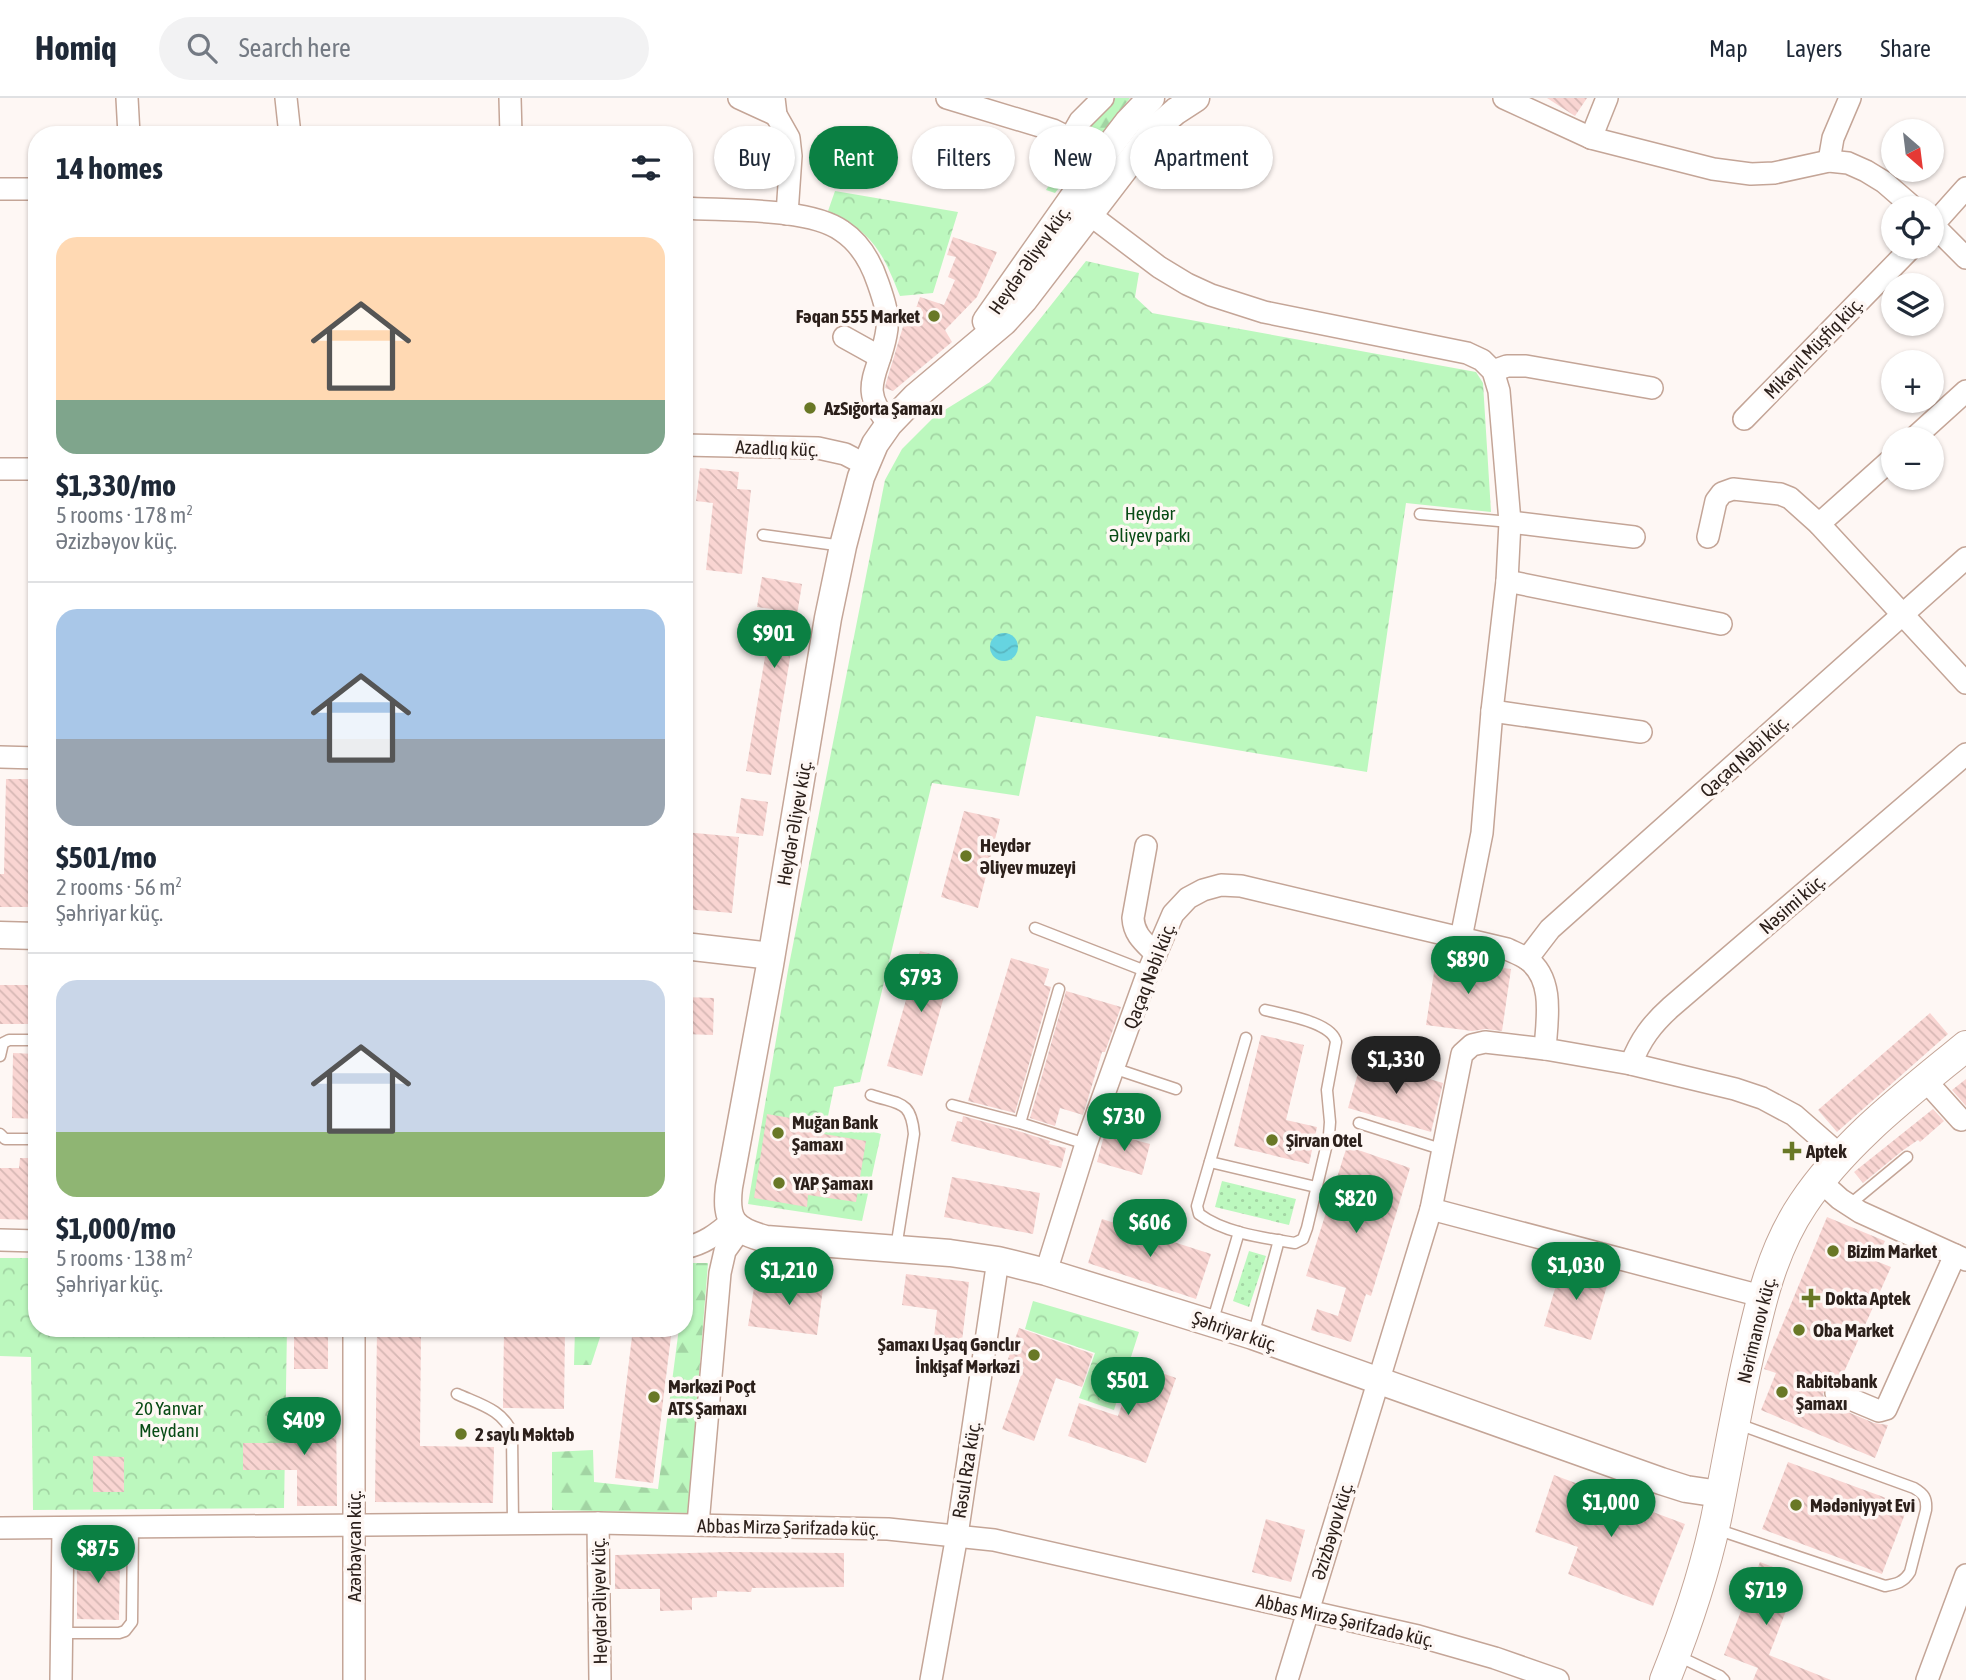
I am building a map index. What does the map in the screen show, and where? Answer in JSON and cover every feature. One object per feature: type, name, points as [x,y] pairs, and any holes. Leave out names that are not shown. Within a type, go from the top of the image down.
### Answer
[{"type":"main road","name":"Nərimanov küç.","points":[[1670,1668],[1701,1578],[1714,1528],[1761,1296],[1781,1243],[1803,1204],[1842,1157],[1966,1046]]},
{"type":"street","points":[[127,98],[129,126]]},
{"type":"street","points":[[286,98],[289,126]]},
{"type":"street","points":[[510,98],[512,126]]},
{"type":"street","points":[[739,98],[775,107],[789,138],[787,214]]},
{"type":"street","points":[[947,98],[1040,126]]},
{"type":"street","points":[[1077,126],[1103,98]]},
{"type":"street","name":"Heydər Əliyev küç.","points":[[736,1226],[727,1204],[729,1187],[828,618],[843,546],[866,465],[875,444],[889,424],[915,397],[961,358],[1105,152],[1128,121],[1151,98]]},
{"type":"street","points":[[961,358],[1024,300],[1155,129],[1196,98]]},
{"type":"street","points":[[1504,98],[1591,138],[1713,169],[1751,174],[1797,170],[1829,161],[1848,163],[1867,171],[1900,196]]},
{"type":"street","points":[[1591,138],[1607,98]]},
{"type":"street","points":[[1829,161],[1833,138],[1850,98]]},
{"type":"street","points":[[1944,212],[1966,188]]},
{"type":"street","points":[[0,189],[28,189]]},
{"type":"street","points":[[693,209],[787,214],[817,220],[840,229],[855,241],[875,274],[887,311],[887,333],[873,380],[872,394],[873,404],[889,424]]},
{"type":"street","points":[[1089,214],[1159,267],[1211,295],[1264,312],[1467,353],[1482,360],[1493,371],[1499,391],[1510,522],[1507,581],[1482,833],[1461,938]]},
{"type":"street","points":[[1944,237],[1966,258]]},
{"type":"street","name":"Mikayıl Müşfiq küç.","points":[[1744,419],[1900,259]]},
{"type":"street","points":[[844,337],[880,357]]},
{"type":"street","points":[[1493,371],[1507,366],[1526,366],[1652,388]]},
{"type":"street","points":[[1926,427],[1966,391]]},
{"type":"street","name":"Azadlıq küç.","points":[[693,445],[818,448],[845,454],[866,465]]},
{"type":"street","points":[[0,469],[28,469]]},
{"type":"street","points":[[1819,524],[1881,469]]},
{"type":"street","points":[[1708,537],[1716,501],[1722,493],[1733,489],[1780,494],[1790,498],[1819,524],[1966,683]]},
{"type":"street","points":[[1510,522],[1634,537]]},
{"type":"street","name":"Qaçaq Nəbi küç.","points":[[1046,1272],[1086,1144],[1152,963],[1173,914],[1188,898],[1203,890],[1222,885],[1241,886],[1507,949],[1527,959],[1550,929],[1966,558]]},
{"type":"street","points":[[1507,581],[1721,624]]},
{"type":"street","points":[[1492,711],[1641,732]]},
{"type":"street","name":"Nəsimi küç.","points":[[1631,1064],[1644,1036],[1664,1013],[1966,754]]},
{"type":"street","points":[[0,757],[28,758]]},
{"type":"street","points":[[1146,846],[1133,918],[1134,929],[1152,963]]},
{"type":"street","points":[[0,935],[28,936]]},
{"type":"street","points":[[693,947],[771,956]]},
{"type":"street","points":[[1527,959],[1539,971],[1545,986],[1548,1010],[1545,1049],[1631,1064],[1762,1098],[1794,1115],[1842,1157]]},
{"type":"street","name":"Əzizbəyov küç.","points":[[1287,1680],[1431,1209],[1462,1055],[1472,1045],[1485,1042],[1545,1049]]},
{"type":"street","points":[[1925,1080],[1961,1120]]},
{"type":"street","points":[[1820,1181],[1860,1213],[1961,1257],[1885,1409],[1879,1411],[1836,1393]]},
{"type":"street","points":[[1431,1209],[1761,1296]]},
{"type":"street","points":[[693,1246],[736,1226]]},
{"type":"street","points":[[698,1524],[720,1273],[725,1251],[736,1226]]},
{"type":"street","name":"Şəhriyar küç.","points":[[736,1226],[766,1239],[896,1248],[998,1260],[1046,1272],[1253,1336],[1661,1481],[1720,1494]]},
{"type":"street","points":[[0,1240],[28,1241]]},
{"type":"street","name":"Rəsul Rza küç.","points":[[931,1680],[957,1535],[998,1260]]},
{"type":"street","name":"Azərbaycan küç.","points":[[354,1337],[354,1680]]},
{"type":"street","name":"Heydər Əliyev küç.","points":[[598,1523],[600,1680]]},
{"type":"street","name":"Abbas Mirzə Şərifzadə küç.","points":[[0,1528],[598,1523],[888,1529],[957,1535],[993,1540],[1462,1647],[1558,1680]]},
{"type":"street","points":[[61,1680],[62,1528]]},
{"type":"street","points":[[1927,1680],[1966,1575]]},
{"type":"lane","points":[[1420,514],[1510,522]]},
{"type":"lane","points":[[763,534],[843,546]]},
{"type":"lane","points":[[1035,928],[1152,963]]},
{"type":"lane","points":[[1020,1123],[1059,989]]},
{"type":"lane","points":[[1246,1038],[1197,1206],[1199,1214],[1207,1221],[1295,1243],[1303,1238],[1329,1135],[1327,1090],[1336,1042],[1334,1035],[1325,1027],[1265,1010]]},
{"type":"lane","points":[[0,1056],[3,1043],[9,1040],[28,1040]]},
{"type":"lane","points":[[1113,1068],[1176,1088]]},
{"type":"lane","points":[[871,1095],[904,1106],[912,1116],[914,1134],[896,1248]]},
{"type":"lane","points":[[952,1105],[1086,1144]]},
{"type":"lane","points":[[1359,1123],[1444,1150]]},
{"type":"lane","points":[[0,1134],[5,1139],[28,1139]]},
{"type":"lane","points":[[1850,1205],[1907,1157]]},
{"type":"lane","points":[[1210,1162],[1316,1187]]},
{"type":"lane","points":[[1212,1323],[1239,1231]]},
{"type":"lane","points":[[1253,1336],[1279,1240]]},
{"type":"lane","points":[[457,1394],[501,1415],[509,1423],[512,1434],[513,1524]]},
{"type":"lane","points":[[1714,1528],[1885,1586],[1897,1584],[1910,1572],[1926,1510],[1927,1500],[1923,1493],[1914,1488],[1734,1422]]},
{"type":"lane","points":[[61,1633],[119,1633],[130,1627],[133,1527]]},
{"type":"lane","points":[[1670,1668],[1720,1676],[1724,1680]]},
{"type":"green space","points":[[1113,98],[1130,98],[1108,126],[1087,126]]},
{"type":"green space","points":[[835,191],[958,212],[933,293],[900,296],[874,245],[856,227],[828,211]]},
{"type":"green space","name":"Heydər Əliyev parkı","points":[[1086,261],[1139,273],[1135,297],[1152,313],[1476,372],[1483,383],[1491,512],[1406,503],[1367,772],[1036,716],[1019,796],[932,783],[860,1082],[834,1087],[828,1116],[881,1134],[862,1221],[748,1204],[788,970],[885,480],[902,449],[935,416],[990,382]]},
{"type":"green space","points":[[1222,1181],[1296,1199],[1289,1225],[1215,1207]]},
{"type":"green space","points":[[1249,1251],[1266,1256],[1249,1307],[1233,1301]]},
{"type":"green space","name":"20 Yanvar Meydanı","points":[[0,1258],[28,1258],[28,1337],[287,1337],[284,1508],[33,1510],[31,1357],[0,1356]]},
{"type":"green space","points":[[693,1263],[708,1263],[688,1513],[552,1510],[552,1452],[593,1450],[594,1482],[658,1489],[678,1337],[693,1337]]},
{"type":"green space","points":[[1033,1301],[1139,1332],[1114,1410],[1079,1398],[1095,1353],[1025,1329]]},
{"type":"green space","points":[[575,1337],[600,1337],[591,1365],[574,1365]]},
{"type":"water","points":[[1004,633],[1014,637],[1018,647],[1014,657],[1004,661],[994,657],[990,647],[994,637]]},
{"type":"building","points":[[1547,98],[1587,98],[1575,116]]},
{"type":"building","points":[[953,237],[997,252],[977,297],[945,330],[952,342],[893,391],[885,388],[905,320],[911,322],[920,297],[944,305],[955,280],[948,277],[956,257],[947,255]]},
{"type":"building","points":[[700,468],[739,472],[737,489],[751,490],[742,574],[706,570],[713,503],[696,501]]},
{"type":"building","points":[[762,577],[802,584],[771,775],[746,771],[773,609],[757,607]]},
{"type":"building","points":[[6,779],[28,779],[28,907],[0,907],[0,874],[4,874]]},
{"type":"building","points":[[741,798],[768,802],[763,836],[736,833]]},
{"type":"building","points":[[964,811],[1000,819],[978,908],[941,897]]},
{"type":"building","points":[[693,833],[739,837],[732,913],[693,910]]},
{"type":"building","points":[[920,951],[954,960],[922,1076],[887,1066]]},
{"type":"building","points":[[1011,958],[1049,969],[1044,985],[1051,987],[1015,1113],[968,1101]]},
{"type":"building","points":[[1436,959],[1511,969],[1502,1031],[1472,1031],[1426,1025]]},
{"type":"building","points":[[0,985],[28,985],[28,1024],[0,1024]]},
{"type":"building","points":[[1066,991],[1121,1007],[1105,1052],[1102,1052],[1083,1115],[1060,1108],[1055,1126],[1030,1118]]},
{"type":"building","points":[[693,997],[714,998],[713,1035],[693,1034]]},
{"type":"building","points":[[1930,1013],[1948,1034],[1837,1132],[1818,1110]]},
{"type":"building","points":[[1261,1035],[1304,1045],[1286,1120],[1317,1127],[1309,1164],[1234,1146]]},
{"type":"building","points":[[13,1053],[28,1054],[28,1119],[12,1118]]},
{"type":"building","points":[[1362,1059],[1443,1083],[1431,1132],[1348,1108]]},
{"type":"building","points":[[1966,1079],[1966,1106],[1952,1090]]},
{"type":"building","points":[[1933,1109],[1944,1121],[1863,1183],[1854,1172]]},
{"type":"building","points":[[767,1114],[820,1123],[818,1133],[866,1141],[856,1202],[808,1195],[807,1207],[754,1198]]},
{"type":"building","points":[[963,1116],[1066,1148],[1061,1168],[951,1141],[957,1121],[962,1122]]},
{"type":"building","points":[[1105,1132],[1150,1144],[1142,1175],[1097,1162]]},
{"type":"building","points":[[1347,1146],[1410,1168],[1371,1296],[1366,1294],[1351,1342],[1311,1330],[1317,1309],[1338,1316],[1346,1288],[1306,1276]]},
{"type":"building","points":[[20,1158],[28,1158],[28,1220],[0,1219],[0,1168],[19,1168]]},
{"type":"building","points":[[952,1177],[1040,1193],[1033,1234],[944,1217]]},
{"type":"building","points":[[1827,1217],[1885,1241],[1876,1261],[1891,1267],[1840,1381],[1828,1383],[1823,1394],[1831,1405],[1874,1423],[1888,1425],[1875,1458],[1761,1410],[1776,1373],[1764,1369]]},
{"type":"building","points":[[1102,1219],[1211,1254],[1196,1299],[1088,1263]]},
{"type":"building","points":[[1562,1265],[1609,1279],[1591,1340],[1544,1326]]},
{"type":"building","points":[[906,1274],[969,1282],[962,1341],[934,1337],[937,1310],[902,1305]]},
{"type":"building","points":[[790,1276],[824,1280],[817,1335],[748,1326],[754,1288],[788,1292]]},
{"type":"building","points":[[1019,1328],[1093,1354],[1082,1387],[1056,1378],[1034,1441],[1002,1429],[1024,1367],[1007,1362]]},
{"type":"building","points":[[294,1337],[328,1337],[328,1369],[294,1369]]},
{"type":"building","points":[[377,1337],[421,1337],[420,1446],[494,1447],[493,1503],[375,1502]]},
{"type":"building","points":[[504,1337],[565,1337],[564,1409],[503,1408]]},
{"type":"building","points":[[632,1337],[671,1337],[653,1483],[615,1478]]},
{"type":"building","points":[[1136,1364],[1176,1378],[1146,1463],[1068,1436],[1079,1403],[1118,1416]]},
{"type":"building","points":[[297,1407],[336,1407],[337,1506],[297,1506],[297,1470],[243,1470],[243,1443],[297,1443]]},
{"type":"building","points":[[93,1456],[124,1457],[124,1492],[93,1492]]},
{"type":"building","points":[[1788,1462],[1908,1506],[1882,1574],[1762,1529]]},
{"type":"building","points":[[1554,1475],[1685,1524],[1653,1606],[1568,1574],[1578,1547],[1535,1532]]},
{"type":"building","points":[[1266,1519],[1305,1530],[1291,1582],[1252,1572]]},
{"type":"building","points":[[77,1550],[120,1550],[119,1620],[77,1619]]},
{"type":"building","points":[[844,1553],[844,1587],[717,1591],[717,1597],[692,1598],[692,1610],[660,1611],[660,1589],[615,1589],[615,1555]]},
{"type":"building","points":[[1760,1562],[1799,1577],[1769,1655],[1831,1680],[1753,1680],[1758,1668],[1724,1655]]},
{"type":"place","name":"Fəqan 555 Market","points":[[934,316]]},
{"type":"place","name":"AzSığorta Şamaxı","points":[[810,408]]},
{"type":"place","name":"Heydər Əliyev muzeyi","points":[[966,856]]},
{"type":"place","name":"Muğan Bank Şamaxı","points":[[778,1133]]},
{"type":"place","name":"Şirvan Otel","points":[[1272,1140]]},
{"type":"place","name":"Aptek","points":[[1792,1151]]},
{"type":"place","name":"YAP Şamaxı","points":[[779,1183]]},
{"type":"place","name":"Bizim Market","points":[[1833,1251]]},
{"type":"place","name":"Dokta Aptek","points":[[1811,1298]]},
{"type":"place","name":"Oba Market","points":[[1799,1330]]},
{"type":"place","name":"Şamaxı Uşaq Gənclır İnkişaf Mərkəzi","points":[[1034,1355]]},
{"type":"place","name":"Rabitəbank Şamaxı","points":[[1782,1392]]},
{"type":"place","name":"Mərkəzi Poçt ATS Şamaxı","points":[[654,1397]]},
{"type":"place","name":"2 saylı Məktəb","points":[[461,1434]]},
{"type":"place","name":"Mədəniyyət Evi","points":[[1796,1505]]}]
